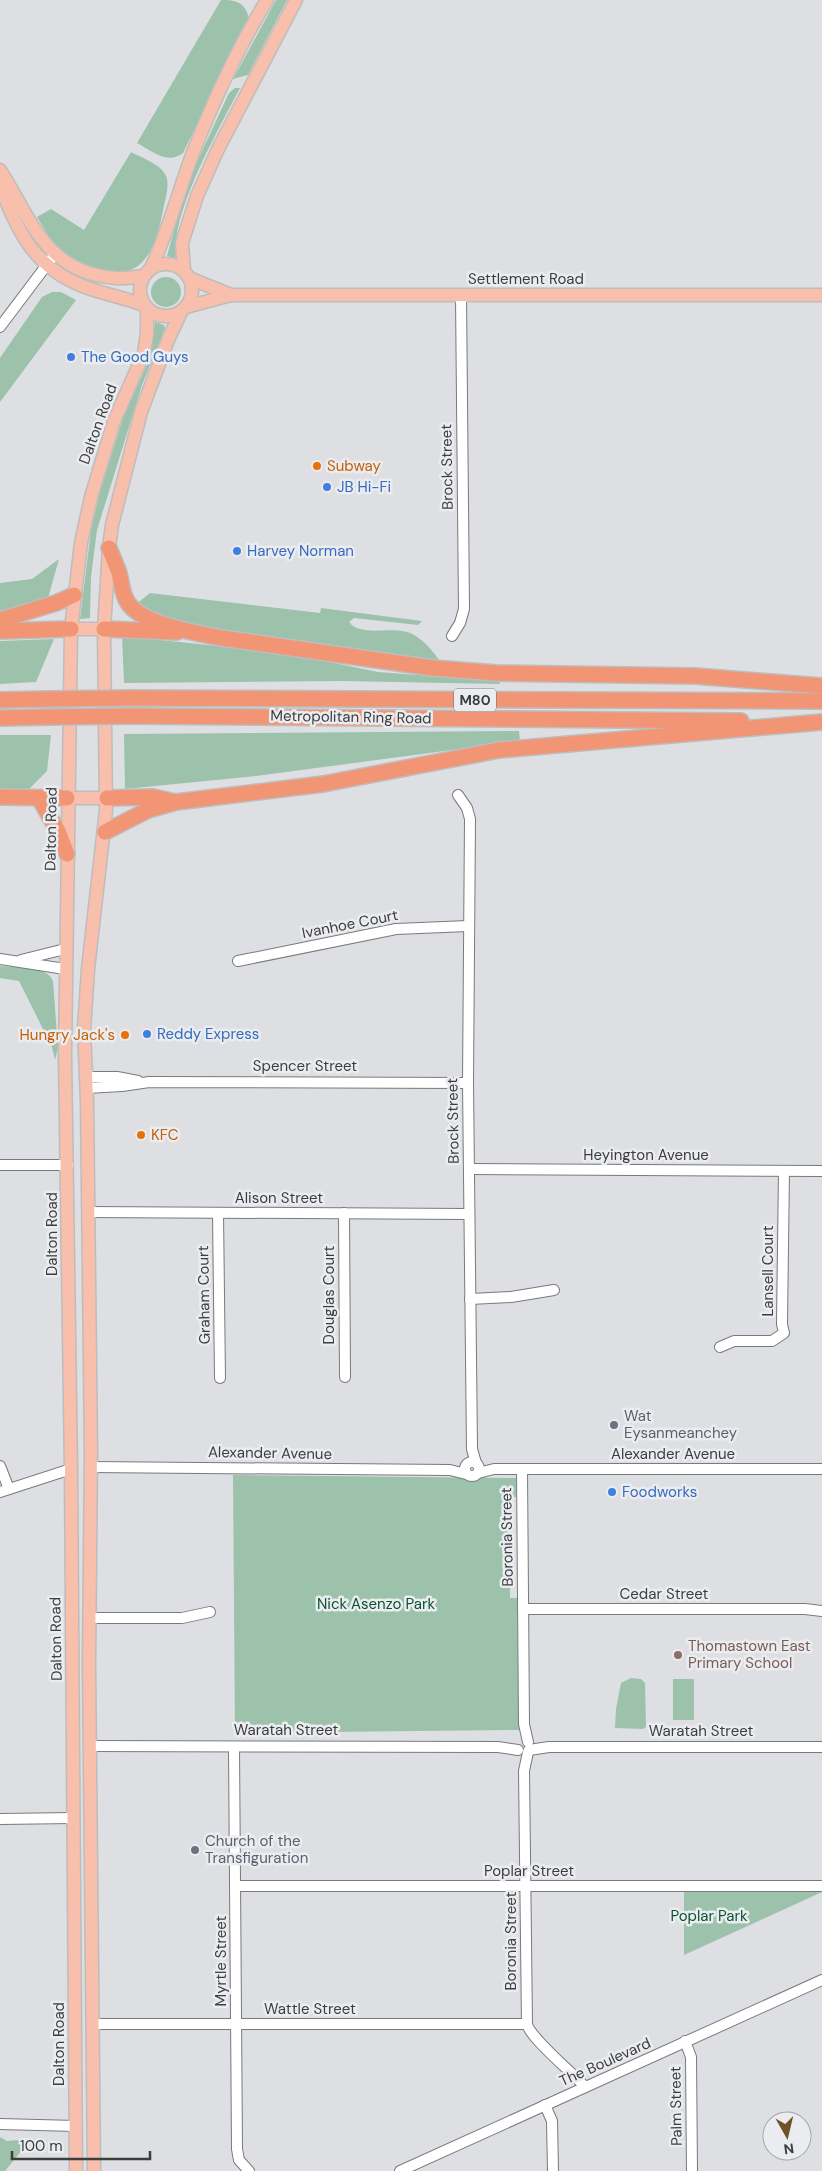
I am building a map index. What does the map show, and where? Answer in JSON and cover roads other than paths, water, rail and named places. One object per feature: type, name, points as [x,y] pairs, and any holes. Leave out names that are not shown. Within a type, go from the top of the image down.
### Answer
[{"type":"highway","points":[[109,548],[118,571],[123,593],[130,606],[144,617],[189,632]]},
{"type":"highway","points":[[0,620],[56,603],[74,595]]},
{"type":"highway","points":[[0,631],[71,629]]},
{"type":"highway","points":[[104,629],[189,632],[325,654],[433,668],[496,673],[695,676],[822,686]]},
{"type":"highway","name":"Metropolitan Ring Road","points":[[0,700],[129,698],[822,701]]},
{"type":"highway","name":"Metropolitan Ring Road","points":[[0,718],[129,716],[822,722]]},
{"type":"highway","points":[[105,832],[148,810],[176,802],[324,784],[500,750],[822,722]]},
{"type":"highway","points":[[107,798],[153,796],[176,802]]},
{"type":"highway","points":[[0,797],[67,798]]},
{"type":"highway","points":[[39,798],[58,831],[66,854]]},
{"type":"main road","points":[[145,307],[139,291],[161,248],[192,155],[220,91],[267,0]]},
{"type":"main road","points":[[94,2171],[90,1746],[91,1467],[84,1029],[88,969],[105,832],[107,798],[104,629],[109,548],[112,525],[141,412],[168,340],[192,292],[186,274],[182,243],[197,196],[218,149],[296,0]]},
{"type":"main road","points":[[0,170],[31,225],[43,243],[55,254],[91,274],[117,278],[147,273],[159,265],[170,264],[186,274]]},
{"type":"main road","points":[[0,185],[23,240],[30,250],[48,266],[83,286],[145,307],[155,314],[166,317],[184,309]]},
{"type":"main road","name":"Settlement Road","points":[[186,274],[230,295]]},
{"type":"main road","name":"Settlement Road","points":[[184,309],[230,295],[822,295]]},
{"type":"main road","name":"Dalton Road","points":[[76,2171],[65,968],[71,629],[81,543],[101,462],[121,404],[144,353],[147,332],[145,307]]},
{"type":"main road","points":[[71,629],[104,629]]},
{"type":"main road","points":[[67,798],[107,798]]},
{"type":"main road","name":"Spencer Street","points":[[66,1082],[85,1083]]},
{"type":"main road","points":[[71,1469],[91,1467]]},
{"type":"main road","name":"Waratah Street","points":[[73,1746],[90,1746]]},
{"type":"street","points":[[0,327],[48,266],[55,254]]},
{"type":"street","name":"Brock Street","points":[[452,636],[464,610],[461,296]]},
{"type":"street","name":"Brock Street","points":[[458,795],[467,808],[470,819],[468,1083],[472,1467]]},
{"type":"street","name":"Ivanhoe Court","points":[[238,961],[396,929],[468,926]]},
{"type":"street","points":[[15,961],[65,950]]},
{"type":"street","points":[[0,959],[65,968]]},
{"type":"street","name":"Spencer Street","points":[[85,1083],[122,1086],[141,1082],[468,1083]]},
{"type":"street","points":[[0,1165],[68,1165]]},
{"type":"street","name":"Heyington Avenue","points":[[469,1169],[822,1171]]},
{"type":"street","name":"Lansell Court","points":[[720,1347],[734,1341],[772,1341],[784,1333],[782,1324],[784,1171]]},
{"type":"street","name":"Alison Street","points":[[88,1212],[469,1214]]},
{"type":"street","name":"Graham Court","points":[[218,1212],[220,1378]]},
{"type":"street","name":"Douglas Court","points":[[344,1213],[345,1377]]},
{"type":"street","points":[[470,1299],[511,1297],[554,1290]]},
{"type":"street","points":[[0,1466],[4,1490],[71,1469]]},
{"type":"street","name":"Alexander Avenue","points":[[91,1467],[450,1470],[472,1467],[494,1469],[822,1470]]},
{"type":"street","name":"Boronia Street","points":[[522,1469],[527,2024]]},
{"type":"street","name":"Cedar Street","points":[[805,1609],[822,1606]]},
{"type":"street","name":"Cedar Street","points":[[523,1609],[805,1609],[822,1611]]},
{"type":"street","points":[[90,1618],[182,1618],[210,1612]]},
{"type":"street","name":"Waratah Street","points":[[90,1746],[822,1747]]},
{"type":"street","name":"Myrtle Street","points":[[234,1747],[237,2149],[239,2160],[249,2171]]},
{"type":"street","points":[[0,1819],[73,1818]]},
{"type":"street","name":"Poplar Street","points":[[235,1886],[822,1886]]},
{"type":"street","name":"The Boulevard","points":[[407,2170],[685,2041],[822,1980]]},
{"type":"street","name":"Wattle Street","points":[[92,2024],[527,2024]]},
{"type":"street","points":[[527,2024],[536,2040],[572,2072],[585,2087]]},
{"type":"street","name":"Palm Street","points":[[685,2041],[690,2057],[692,2171]]},
{"type":"street","points":[[546,2105],[552,2121],[553,2171]]},
{"type":"street","points":[[0,2124],[76,2126]]},
{"type":"place","name":"The Good Guys","points":[[71,357]]},
{"type":"place","name":"Subway","points":[[317,466]]},
{"type":"place","name":"JB Hi-Fi","points":[[327,487]]},
{"type":"place","name":"Harvey Norman","points":[[237,551]]},
{"type":"place","name":"Reddy Express","points":[[147,1034]]},
{"type":"place","name":"Hungry Jack's","points":[[125,1035]]},
{"type":"place","name":"KFC","points":[[141,1135]]},
{"type":"place","name":"Wat Eysanmeanchey","points":[[614,1425]]},
{"type":"place","name":"Foodworks","points":[[612,1492]]},
{"type":"place","name":"Thomastown East Primary School","points":[[678,1655]]},
{"type":"place","name":"Church of the Transfiguration","points":[[195,1850]]},
{"type":"park label","name":"Nick Asenzo Park","points":[[376,1604]]},
{"type":"park label","name":"Poplar Park","points":[[709,1916]]}]
